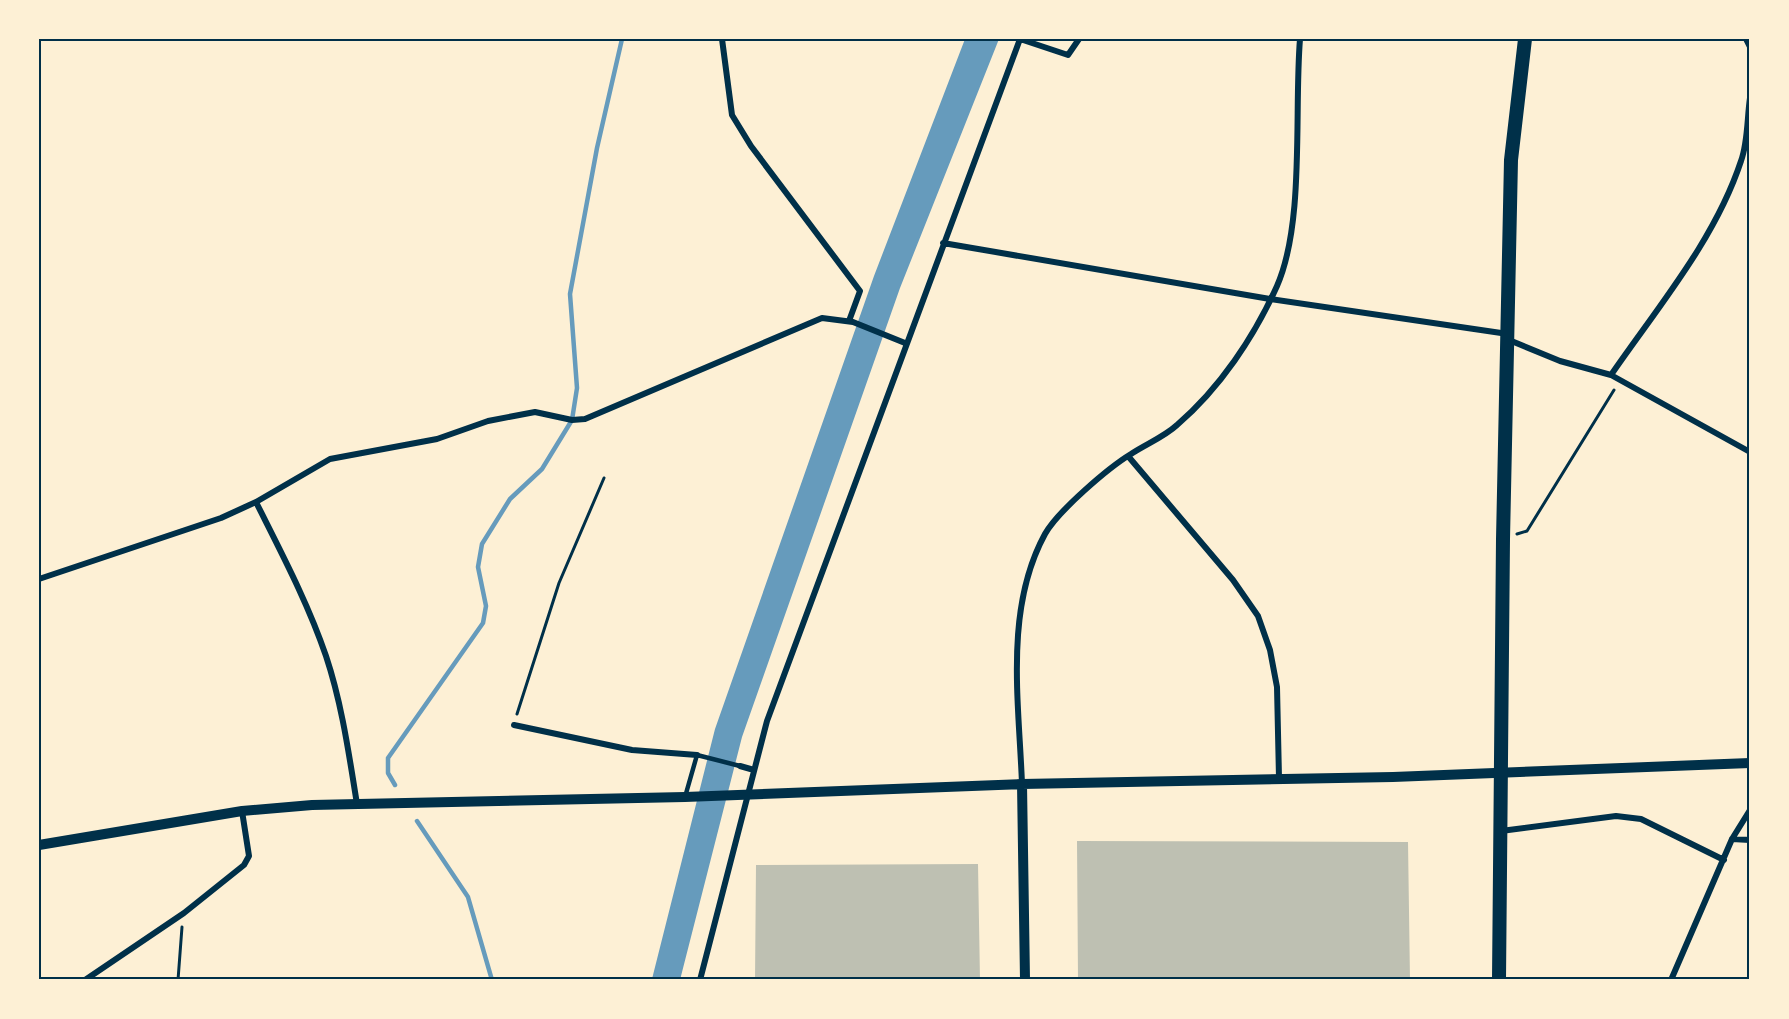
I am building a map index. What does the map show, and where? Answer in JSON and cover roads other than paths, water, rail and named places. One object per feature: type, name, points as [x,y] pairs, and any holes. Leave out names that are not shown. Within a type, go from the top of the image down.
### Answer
[{"type":"main road","points":[[1499,980],[1503,539],[1511,160],[1525,39]]},
{"type":"street","points":[[722,39],[732,115],[751,146],[860,291],[851,321]]},
{"type":"street","points":[[700,980],[741,795],[754,770],[767,720],[905,343],[1020,39],[1068,55],[1079,39]]},
{"type":"street","points":[[1025,980],[1017,643],[1027,581],[1046,533],[1057,519],[1128,456],[1176,427],[1203,400],[1256,328],[1270,299],[1288,249],[1294,207],[1296,83],[1300,39]]},
{"type":"street","points":[[1746,39],[1750,47]]},
{"type":"street","points":[[1611,375],[1704,240],[1724,202],[1742,159],[1750,98]]},
{"type":"street","points":[[943,243],[1509,337],[1560,361],[1611,375],[1750,452]]},
{"type":"street","points":[[39,579],[221,518],[256,502],[330,459],[437,439],[488,421],[535,412],[572,420],[585,419],[822,318],[851,321],[905,343]]},
{"type":"street","points":[[1128,456],[1233,580],[1258,616],[1270,650],[1277,687],[1279,778]]},
{"type":"street","points":[[256,502],[296,581],[326,657],[344,729],[357,804]]},
{"type":"street","points":[[514,725],[632,750],[701,756]]},
{"type":"street","points":[[39,845],[242,811],[357,804],[741,795],[1022,784],[1501,773],[1750,763]]},
{"type":"street","points":[[740,766],[754,770]]},
{"type":"street","points":[[1671,980],[1732,839],[1750,810]]},
{"type":"street","points":[[85,980],[184,913],[244,865],[249,856],[242,811]]},
{"type":"street","points":[[1501,831],[1616,816],[1641,819],[1724,860]]},
{"type":"street","points":[[1732,839],[1750,840]]},
{"type":"lane","points":[[688,796],[701,756],[740,766]]},
{"type":"water","points":[[965,39],[999,39],[900,288],[742,737],[680,980],[652,979],[715,729],[874,276]]},
{"type":"waterway","points":[[395,785],[388,773],[388,758],[483,623],[486,606],[478,567],[482,544],[510,499],[542,469],[572,420],[577,388],[570,294],[597,148],[622,39]]},
{"type":"waterway","points":[[417,821],[468,897],[492,980]]}]
